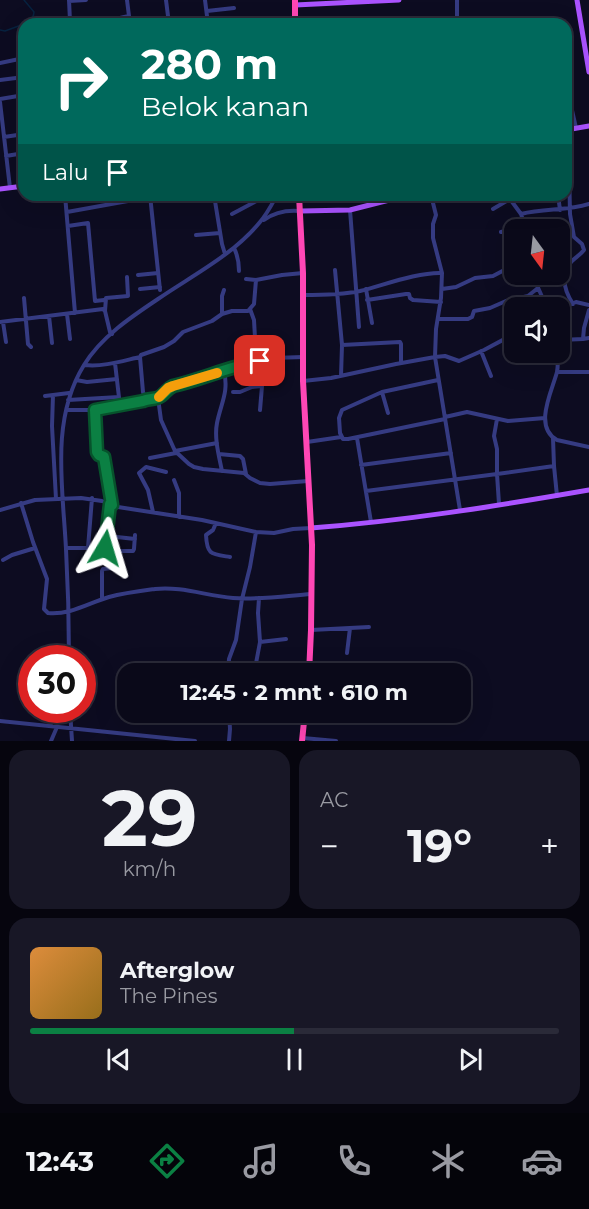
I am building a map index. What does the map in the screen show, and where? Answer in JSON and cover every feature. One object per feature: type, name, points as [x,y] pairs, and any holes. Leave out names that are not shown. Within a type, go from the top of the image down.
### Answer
[{"type":"highway","points":[[295,2],[295,18]]},
{"type":"highway","points":[[300,201],[303,273],[303,381],[311,528],[310,663]]},
{"type":"highway","points":[[303,739],[304,723]]},
{"type":"main road","points":[[295,2],[399,0]]},
{"type":"main road","points":[[577,0],[589,72]]},
{"type":"main road","points":[[572,129],[587,126]]},
{"type":"main road","points":[[0,189],[18,187]]},
{"type":"main road","points":[[301,211],[350,210],[380,201]]},
{"type":"main road","points":[[311,528],[460,510],[589,490]]},
{"type":"street","points":[[71,18],[69,1],[86,0]]},
{"type":"street","points":[[124,18],[129,16],[127,0]]},
{"type":"street","points":[[166,0],[168,18]]},
{"type":"street","points":[[205,0],[208,18]]},
{"type":"street","points":[[457,0],[458,18]]},
{"type":"street","points":[[207,11],[234,8]]},
{"type":"street","points":[[0,63],[18,59]]},
{"type":"street","points":[[0,80],[18,77]]},
{"type":"street","points":[[10,188],[0,101],[18,96]]},
{"type":"street","points":[[572,112],[576,128]]},
{"type":"street","points":[[4,137],[18,135]]},
{"type":"street","points":[[6,156],[18,154]]},
{"type":"street","points":[[0,168],[7,167]]},
{"type":"street","points":[[66,201],[75,313]]},
{"type":"street","points":[[67,212],[124,201]]},
{"type":"street","points":[[140,289],[160,288],[151,201]]},
{"type":"street","points":[[215,201],[225,254]]},
{"type":"street","points":[[232,214],[256,201]]},
{"type":"street","points":[[69,645],[62,439],[70,393],[84,365],[97,348],[122,324],[234,248],[261,222],[274,201]]},
{"type":"street","points":[[433,201],[436,214],[433,238],[442,273],[435,357],[460,510]]},
{"type":"street","points":[[493,209],[504,201]]},
{"type":"street","points":[[512,201],[523,219]]},
{"type":"street","points":[[559,201],[560,210]]},
{"type":"street","points":[[570,201],[574,237],[582,244],[584,250],[570,263],[564,280],[565,292],[573,304]]},
{"type":"street","points":[[521,214],[589,204]]},
{"type":"street","points":[[350,210],[359,327]]},
{"type":"street","points":[[261,222],[281,212],[301,211]]},
{"type":"street","points":[[68,226],[88,223],[95,301],[104,300]]},
{"type":"street","points":[[196,235],[220,233]]},
{"type":"street","points":[[234,248],[239,271]]},
{"type":"street","points":[[335,270],[342,345],[340,376]]},
{"type":"street","points":[[442,289],[475,278],[493,276],[504,270]]},
{"type":"street","points":[[138,275],[158,273]]},
{"type":"street","points":[[246,279],[256,280],[303,273]]},
{"type":"street","points":[[303,295],[338,295],[421,275],[442,273]]},
{"type":"street","points":[[112,334],[105,311],[106,298],[128,296],[127,277]]},
{"type":"street","points":[[84,365],[98,366],[140,357],[174,341],[183,332],[212,321],[222,314],[250,309],[254,304],[256,280]]},
{"type":"street","points":[[537,285],[542,297]]},
{"type":"street","points":[[438,319],[468,319],[472,317],[474,311],[528,296],[538,288]]},
{"type":"street","points":[[366,289],[372,323]]},
{"type":"street","points":[[222,314],[224,290]]},
{"type":"street","points":[[368,300],[409,294],[413,300],[441,302]]},
{"type":"street","points":[[24,298],[28,344],[31,347]]},
{"type":"street","points":[[570,305],[580,302],[589,305]]},
{"type":"street","points":[[6,342],[2,322],[100,309],[105,311]]},
{"type":"street","points":[[250,309],[254,320],[260,361],[262,386],[260,410]]},
{"type":"street","points":[[583,339],[589,310]]},
{"type":"street","points":[[67,314],[70,339]]},
{"type":"street","points":[[49,316],[52,343]]},
{"type":"street","points":[[570,340],[589,338]]},
{"type":"street","points":[[303,381],[435,357],[445,356],[459,361],[504,339]]},
{"type":"street","points":[[342,345],[399,342],[401,344],[401,363]]},
{"type":"street","points":[[481,351],[491,376]]},
{"type":"street","points":[[140,357],[143,392],[146,399]]},
{"type":"street","points":[[66,410],[95,410],[158,398],[168,388],[241,364],[273,358],[303,357]]},
{"type":"street","points":[[115,363],[120,406]]},
{"type":"street","points":[[557,496],[553,438],[547,430],[545,418],[558,363]]},
{"type":"street","points":[[222,471],[217,443],[217,424],[225,395],[224,371]]},
{"type":"street","points":[[557,372],[589,372]]},
{"type":"street","points":[[76,380],[87,382],[117,379]]},
{"type":"street","points":[[341,437],[339,418],[341,412],[351,405],[382,392],[438,380]]},
{"type":"street","points":[[233,392],[262,386]]},
{"type":"street","points":[[382,392],[388,413]]},
{"type":"street","points":[[45,396],[70,393]]},
{"type":"street","points":[[53,395],[52,426],[56,499]]},
{"type":"street","points":[[68,400],[119,397]]},
{"type":"street","points":[[158,398],[161,420],[176,452],[194,467],[238,472],[260,483],[308,481]]},
{"type":"street","points":[[95,410],[97,452],[104,457],[111,504],[105,548]]},
{"type":"street","points":[[307,442],[341,437],[357,438],[471,412],[508,421],[545,418]]},
{"type":"street","points":[[497,419],[494,436],[497,449],[499,504]]},
{"type":"street","points":[[357,438],[370,522]]},
{"type":"street","points":[[553,438],[589,447]]},
{"type":"street","points":[[150,458],[217,443]]},
{"type":"street","points":[[361,465],[451,453]]},
{"type":"street","points":[[219,454],[240,456],[243,459],[246,474]]},
{"type":"street","points":[[366,492],[554,466]]},
{"type":"street","points":[[153,513],[148,490],[139,473],[146,467],[165,472]]},
{"type":"street","points":[[174,480],[178,493],[179,517]]},
{"type":"street","points":[[88,548],[92,498]]},
{"type":"street","points":[[0,510],[35,501],[92,498],[118,507],[256,532],[274,533],[293,528],[311,528]]},
{"type":"street","points":[[21,503],[47,579],[45,611],[49,614],[85,607],[102,599],[155,589],[242,599],[312,594]]},
{"type":"street","points":[[216,523],[213,530],[206,535],[208,549],[212,555],[230,556]]},
{"type":"street","points":[[229,663],[236,640],[256,532]]},
{"type":"street","points":[[66,548],[133,551],[135,537],[117,537]]},
{"type":"street","points":[[3,560],[35,548]]},
{"type":"street","points":[[102,599],[102,571],[103,568],[112,568]]},
{"type":"street","points":[[256,663],[260,642],[259,598]]},
{"type":"street","points":[[311,630],[369,627]]},
{"type":"street","points":[[347,653],[350,628]]},
{"type":"street","points":[[260,642],[286,639]]},
{"type":"street","points":[[0,721],[195,741]]},
{"type":"street","points":[[71,723],[72,741]]},
{"type":"street","points":[[229,723],[229,741]]},
{"type":"street","points":[[51,741],[57,727]]},
{"type":"street","points":[[303,739],[336,741]]},
{"type":"waterway","points":[[24,0],[34,12],[32,18]]},
{"type":"waterway","points":[[0,30],[5,31],[18,26]]},
{"type":"slow traffic","points":[[159,397],[168,388],[217,373]]},
{"type":"route","points":[[105,548],[110,504],[112,505],[104,457],[97,452],[95,410],[158,398],[173,386],[241,364],[260,361]]}]
